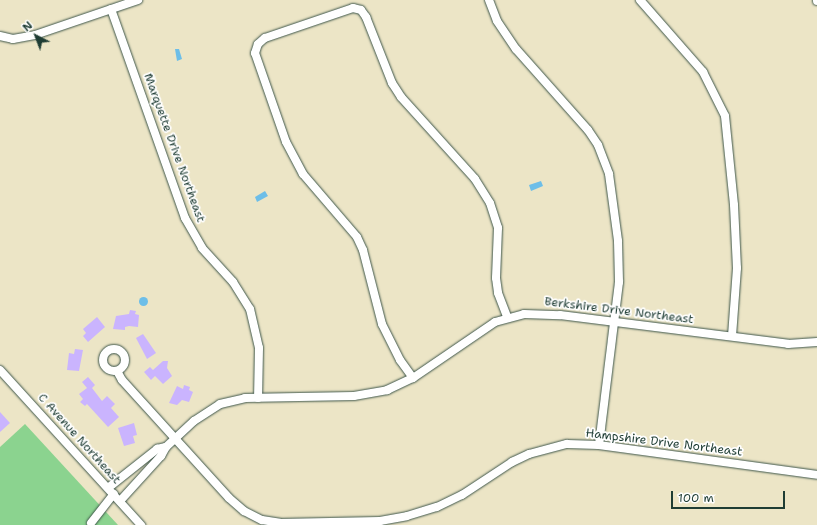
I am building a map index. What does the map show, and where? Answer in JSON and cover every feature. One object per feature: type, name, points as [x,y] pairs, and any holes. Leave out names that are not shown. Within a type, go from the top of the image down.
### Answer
[{"type":"street","points":[[0,36],[13,39],[35,35],[138,0]]},
{"type":"street","points":[[489,0],[506,35],[588,130],[604,158],[614,198],[618,241],[619,282],[599,445]]},
{"type":"street","points":[[640,0],[703,72],[724,116],[734,205],[736,268],[732,336]]},
{"type":"street","points":[[413,378],[400,360],[382,324],[365,256],[357,237],[303,174],[289,149],[255,53],[258,44],[265,38],[308,22],[353,8],[361,10],[366,16],[392,83],[398,92],[475,179],[490,202],[498,228],[498,293],[507,317]]},
{"type":"street","name":"Marquette Drive Northeast","points":[[111,9],[185,218],[202,248],[233,282],[250,309],[259,348],[258,398]]},
{"type":"street","name":"Berkshire Drive Northeast","points":[[120,501],[161,456],[166,447],[175,438],[194,421],[220,404],[232,400],[258,398],[371,394],[413,378],[478,333],[507,317],[540,312],[788,344],[817,342]]},
{"type":"street","name":"C Avenue Northeast","points":[[0,370],[3,379],[111,491],[141,525]]},
{"type":"street","name":"Hampshire Drive Northeast","points":[[117,371],[122,380],[229,498],[244,511],[262,520],[280,523],[380,521],[407,516],[437,507],[462,495],[512,462],[529,454],[566,444],[599,445],[817,475]]},
{"type":"street","points":[[91,523],[111,491],[157,448],[166,447]]},
{"type":"green space","points":[[25,424],[118,525],[0,525],[0,447]]},
{"type":"water","points":[[175,49],[179,49],[182,59],[177,61]]},
{"type":"water","points":[[541,181],[543,186],[531,191],[529,185]]},
{"type":"water","points":[[265,191],[268,196],[257,202],[255,197]]},
{"type":"water","points":[[141,297],[145,297],[147,301],[145,305],[141,305],[139,303],[139,299]]},
{"type":"building","points":[[130,310],[136,311],[135,314],[139,315],[138,327],[129,326],[125,327],[125,330],[113,329],[116,316],[129,314]]},
{"type":"building","points":[[97,317],[105,327],[88,342],[83,336],[86,333],[83,329]]},
{"type":"building","points":[[143,334],[156,353],[147,359],[136,338]]},
{"type":"building","points":[[75,349],[83,350],[79,371],[67,370],[69,353],[74,354]]},
{"type":"building","points":[[163,361],[168,361],[167,368],[172,376],[163,384],[155,376],[151,380],[144,372],[150,367],[153,370]]},
{"type":"building","points":[[88,377],[95,385],[92,388],[102,401],[107,396],[115,404],[111,408],[119,417],[108,427],[87,404],[85,406],[80,402],[83,399],[79,394],[87,388],[82,382]]},
{"type":"building","points":[[184,385],[190,387],[189,390],[193,392],[189,402],[182,400],[177,405],[169,403],[177,386],[183,389]]},
{"type":"building","points":[[0,412],[10,423],[0,432]]},
{"type":"building","points":[[134,423],[137,435],[133,436],[135,443],[124,446],[118,428]]}]
